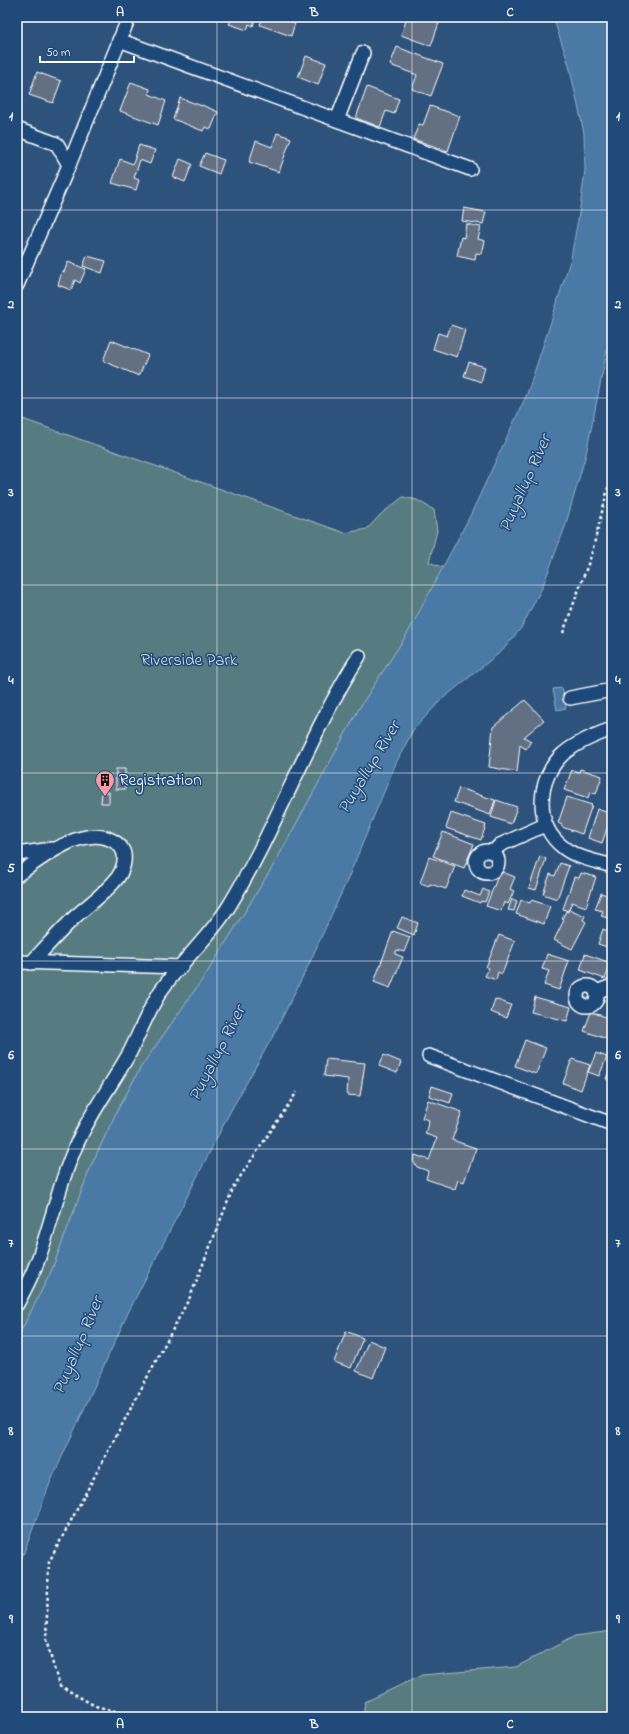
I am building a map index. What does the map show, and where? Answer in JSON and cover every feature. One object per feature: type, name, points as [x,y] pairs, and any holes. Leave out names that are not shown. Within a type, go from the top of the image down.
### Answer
[{"type":"street","points":[[17,285],[129,17]]},
{"type":"street","points":[[119,40],[470,169]]},
{"type":"street","points":[[337,120],[364,53]]},
{"type":"street","points":[[17,129],[57,144],[68,165]]},
{"type":"street","points":[[17,1304],[31,1277],[72,1154],[83,1132],[129,1052],[160,992],[193,951],[210,934],[229,906],[257,856],[334,698],[359,656]]},
{"type":"street","points":[[570,698],[612,690]]},
{"type":"street","points":[[612,729],[596,734],[573,746],[563,755],[552,768],[543,788],[541,804],[545,825],[563,847],[576,855],[612,866]]},
{"type":"street","points":[[493,852],[500,845],[545,825]]},
{"type":"street","points":[[17,875],[56,849],[71,842],[88,837],[104,837],[113,840],[122,848],[124,856],[124,865],[118,877],[74,918],[32,962]]},
{"type":"street","points":[[17,854],[56,849]]},
{"type":"street","points":[[17,962],[181,966]]},
{"type":"street","points":[[596,992],[612,986]]},
{"type":"street","points":[[429,1056],[612,1124]]},
{"type":"path","points":[[563,633],[591,556],[612,472]]},
{"type":"path","points":[[139,1717],[95,1706],[58,1685],[46,1640],[49,1562],[190,1297],[234,1186],[297,1092]]},
{"type":"green space","name":"Riverside Park","points":[[17,417],[345,533],[367,529],[381,514],[403,497],[417,500],[434,510],[437,531],[429,562],[444,568],[409,631],[360,707],[275,863],[207,973],[141,1067],[117,1111],[91,1166],[51,1272],[17,1339]]},
{"type":"green space","points":[[612,1631],[612,1717],[363,1717],[365,1702],[422,1675],[516,1667],[575,1636]]},
{"type":"water","name":"Puyallup River","points":[[553,17],[612,17],[612,326],[586,454],[565,527],[542,588],[521,628],[503,650],[441,700],[413,730],[396,763],[346,883],[308,966],[273,1036],[230,1112],[128,1313],[50,1483],[17,1571],[17,1339],[51,1272],[91,1166],[117,1111],[141,1067],[207,973],[275,863],[360,707],[409,631],[470,516],[527,394],[571,258],[585,171],[584,133],[569,65]]},
{"type":"water","points":[[562,688],[566,708],[557,710],[553,689]]},
{"type":"building","points":[[225,17],[256,17],[253,26],[249,24],[247,30],[229,24],[231,20]]},
{"type":"building","points":[[263,17],[278,17],[295,23],[291,36],[260,25]]},
{"type":"building","points":[[395,17],[441,17],[431,46],[401,35],[406,21]]},
{"type":"building","points":[[397,47],[443,64],[431,96],[412,89],[417,75],[390,65]]},
{"type":"building","points":[[306,56],[326,63],[318,85],[298,77]]},
{"type":"building","points":[[37,72],[61,81],[53,103],[29,95]]},
{"type":"building","points":[[131,82],[150,89],[149,94],[166,101],[158,125],[120,111]]},
{"type":"building","points":[[367,87],[399,99],[394,114],[386,111],[380,127],[356,118]]},
{"type":"building","points":[[180,98],[218,112],[211,129],[205,127],[203,131],[173,119]]},
{"type":"building","points":[[430,106],[460,116],[448,151],[413,139],[419,124],[423,125]]},
{"type":"building","points":[[277,133],[291,138],[279,172],[249,162],[256,141],[272,147]]},
{"type":"building","points":[[139,145],[155,150],[150,164],[140,160],[134,178],[139,180],[136,190],[112,183],[120,159],[133,164]]},
{"type":"building","points":[[205,153],[224,160],[219,174],[199,166]]},
{"type":"building","points":[[180,159],[192,164],[185,182],[173,177]]},
{"type":"building","points":[[464,208],[486,212],[483,224],[462,221]]},
{"type":"building","points":[[466,224],[481,227],[478,239],[485,241],[482,254],[476,253],[475,260],[457,256],[461,237],[464,238]]},
{"type":"building","points":[[87,256],[106,261],[102,273],[83,266]]},
{"type":"building","points":[[68,262],[86,269],[80,283],[75,280],[71,290],[58,285],[62,271],[64,272]]},
{"type":"building","points":[[451,325],[465,330],[457,357],[433,349],[438,333],[447,336]]},
{"type":"building","points":[[111,340],[148,355],[139,376],[103,361]]},
{"type":"building","points":[[469,362],[485,367],[481,382],[464,376]]},
{"type":"building","points":[[525,700],[544,720],[524,737],[531,741],[526,749],[520,745],[517,772],[489,767],[493,727]]},
{"type":"building","points":[[116,769],[125,769],[125,789],[116,789]]},
{"type":"building","points":[[580,769],[602,776],[596,794],[590,792],[588,798],[564,790],[572,770],[579,772]]},
{"type":"building","points":[[459,788],[495,800],[490,815],[454,802]]},
{"type":"building","name":"Registration","points":[[102,792],[109,792],[109,803],[101,803]]},
{"type":"building","points":[[567,797],[592,805],[582,834],[562,827],[562,825],[558,823]]},
{"type":"building","points":[[496,800],[517,807],[511,824],[491,817]]},
{"type":"building","points":[[597,809],[612,814],[602,843],[588,838]]},
{"type":"building","points":[[451,813],[486,825],[481,840],[446,828]]},
{"type":"building","points":[[443,832],[474,844],[464,868],[433,856]]},
{"type":"building","points":[[540,856],[546,859],[536,890],[529,888]]},
{"type":"building","points":[[429,857],[455,866],[446,889],[430,884],[429,886],[420,883]]},
{"type":"building","points":[[560,863],[569,866],[557,899],[543,894],[550,874],[555,876]]},
{"type":"building","points":[[500,871],[515,877],[510,889],[514,891],[508,904],[504,902],[501,911],[486,906]]},
{"type":"building","points":[[581,873],[596,877],[586,907],[572,902],[568,911],[563,909],[574,877],[579,878]]},
{"type":"building","points":[[483,889],[489,892],[485,902],[481,901],[480,903],[462,896],[464,890],[480,896]]},
{"type":"building","points":[[601,893],[612,897],[611,919],[601,916],[603,911],[595,909]]},
{"type":"building","points":[[512,899],[517,901],[514,911],[508,910]]},
{"type":"building","points":[[521,900],[530,903],[531,900],[550,906],[544,924],[516,914]]},
{"type":"building","points":[[569,909],[585,916],[583,920],[586,922],[572,949],[554,940],[564,920],[562,919],[566,911],[568,912]]},
{"type":"building","points":[[402,917],[418,923],[414,935],[397,928]]},
{"type":"building","points":[[609,925],[612,927],[612,953],[609,952],[610,948],[598,944],[603,929],[607,931]]},
{"type":"building","points":[[393,931],[410,937],[404,952],[397,950],[395,954],[403,957],[390,988],[374,982]]},
{"type":"building","points":[[499,935],[515,941],[502,974],[498,972],[496,980],[485,976],[489,968],[486,967]]},
{"type":"building","points":[[547,954],[569,961],[559,990],[544,985],[549,971],[542,969]]},
{"type":"building","points":[[585,954],[611,963],[605,979],[580,970]]},
{"type":"building","points":[[535,997],[571,1007],[567,1021],[531,1012]]},
{"type":"building","points":[[495,999],[511,1005],[506,1018],[491,1012]]},
{"type":"building","points":[[591,1012],[612,1019],[607,1039],[584,1031]]},
{"type":"building","points":[[525,1040],[546,1048],[536,1074],[515,1066]]},
{"type":"building","points":[[596,1053],[607,1057],[599,1076],[588,1072]]},
{"type":"building","points":[[384,1055],[401,1062],[397,1073],[379,1066]]},
{"type":"building","points":[[326,1059],[365,1063],[360,1096],[347,1095],[348,1079],[324,1076]]},
{"type":"building","points":[[572,1059],[590,1065],[581,1090],[563,1083]]},
{"type":"building","points":[[612,1065],[612,1082],[606,1079]]},
{"type":"building","points":[[432,1086],[453,1093],[450,1103],[429,1096]]},
{"type":"building","points":[[428,1100],[462,1112],[452,1140],[476,1148],[464,1182],[458,1180],[455,1189],[426,1179],[428,1171],[417,1167],[413,1161],[415,1155],[429,1160],[437,1138],[425,1134],[429,1120],[422,1118]]},
{"type":"building","points":[[346,1331],[363,1338],[351,1368],[334,1362]]},
{"type":"building","points":[[369,1340],[385,1347],[373,1378],[356,1371]]},
{"type":"place","name":"Registration","points":[[105,797]]}]
